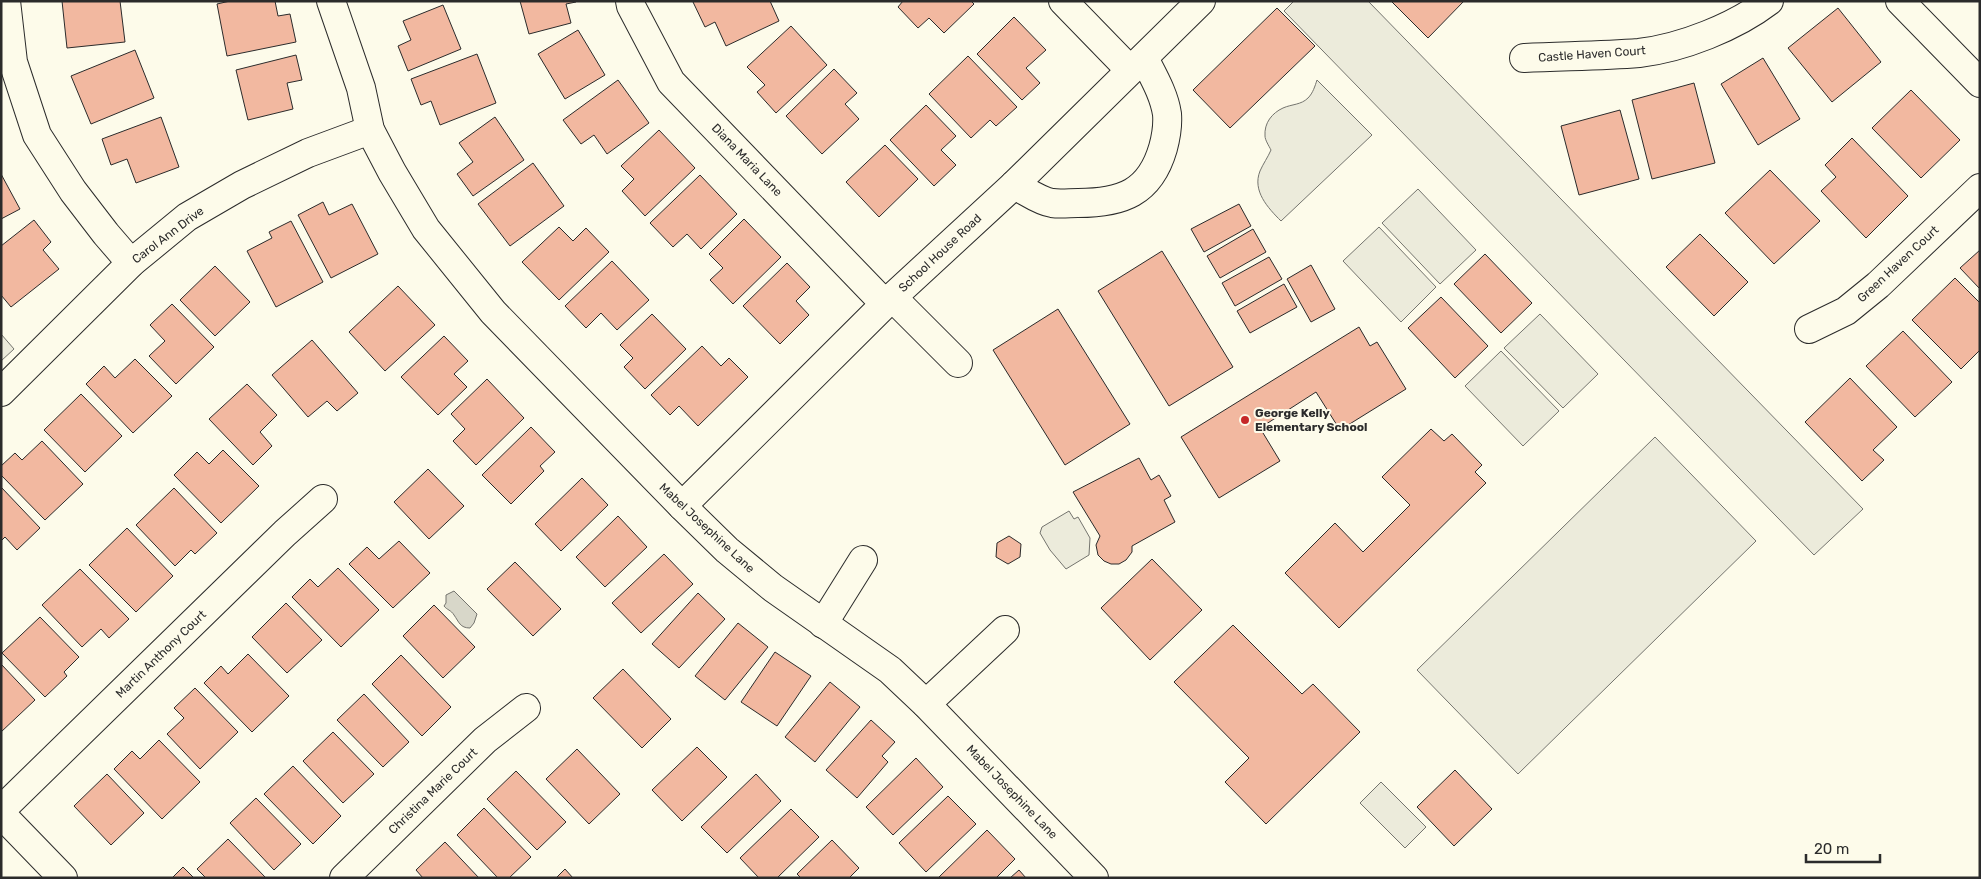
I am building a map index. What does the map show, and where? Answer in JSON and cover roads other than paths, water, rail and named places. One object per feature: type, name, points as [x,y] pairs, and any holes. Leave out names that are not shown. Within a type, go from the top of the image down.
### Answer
[{"type":"street","points":[[6,1],[7,64],[37,135],[73,191],[131,263]]},
{"type":"street","name":"Mabel Josephine Lane","points":[[331,1],[360,88],[370,130],[392,172],[426,229],[493,312],[727,550],[773,588],[890,670],[926,704],[1094,878]]},
{"type":"street","name":"Diana Maria Lane","points":[[630,1],[671,82],[888,300],[958,363]]},
{"type":"street","points":[[1014,185],[1051,202],[1104,203],[1130,194],[1144,183],[1154,170],[1166,136],[1167,115],[1162,95],[1137,64],[1062,1]]},
{"type":"street","name":"School House Road","points":[[682,506],[888,300],[1014,185],[1201,1]]},
{"type":"street","name":"Castle Haven Court","points":[[1524,58],[1641,52],[1693,40],[1732,24],[1770,1]]},
{"type":"street","points":[[1900,1],[1980,83]]},
{"type":"street","name":"Carol Ann Drive","points":[[1,392],[131,263],[187,217],[242,185],[308,152],[370,130]]},
{"type":"street","name":"Green Haven Court","points":[[1809,329],[1846,311],[1878,285],[1980,188]]},
{"type":"street","name":"Martin Anthony Court","points":[[1,812],[278,540],[323,499]]},
{"type":"street","points":[[823,624],[863,560]]},
{"type":"street","points":[[926,704],[1005,630]]},
{"type":"street","name":"Christina Marie Court","points":[[344,878],[485,740],[526,708]]},
{"type":"street","points":[[1,812],[63,878]]},
{"type":"place","name":"George Kelly Elementary School","points":[[1245,420]]}]
